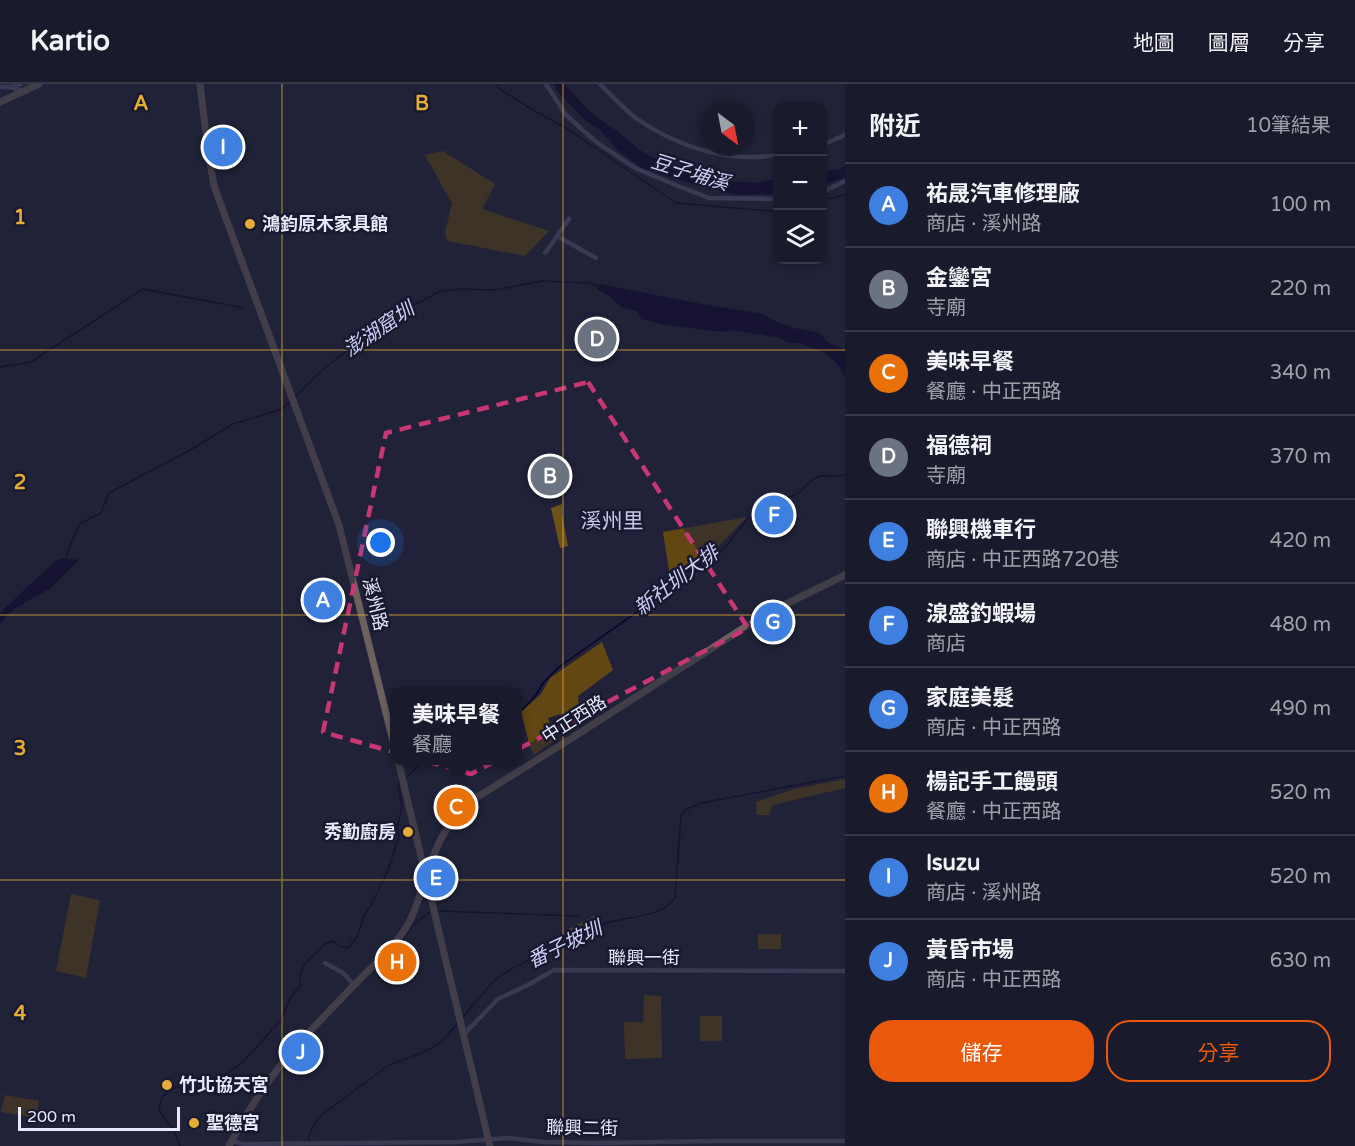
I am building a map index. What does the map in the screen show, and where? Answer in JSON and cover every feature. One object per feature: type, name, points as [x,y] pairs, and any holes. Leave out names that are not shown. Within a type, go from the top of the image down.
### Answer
[{"type":"street","points":[[0,87],[39,84]]},
{"type":"street","name":"溪州路","points":[[200,84],[214,186],[345,545],[390,729]]},
{"type":"street","points":[[546,84],[566,115],[595,141],[635,168],[709,198],[773,199]]},
{"type":"street","points":[[600,84],[637,118],[692,147],[715,154],[773,156]]},
{"type":"street","points":[[0,102],[22,87]]},
{"type":"street","points":[[827,143],[845,135]]},
{"type":"street","points":[[827,190],[845,181]]},
{"type":"street","points":[[545,253],[569,219]]},
{"type":"street","points":[[557,236],[596,258]]},
{"type":"street","name":"中正西路","points":[[231,1144],[266,1083],[279,1066],[393,946],[407,927],[441,836],[454,817],[474,798],[570,740],[745,627],[845,574]]},
{"type":"street","points":[[399,765],[489,1143]]},
{"type":"street","points":[[325,963],[343,973],[354,985]]},
{"type":"street","name":"聯興一街","points":[[464,1034],[498,999],[554,970],[845,971]]},
{"type":"street","name":"聯興二街","points":[[231,1144],[489,1143],[508,1138],[544,1142],[597,1143],[845,1141]]},
{"type":"highlighted area","points":[[588,382],[748,628],[471,774],[323,732],[386,433]]},
{"type":"shaded area","points":[[443,151],[495,184],[482,209],[549,231],[525,256],[447,241],[445,232],[452,204],[425,155]]},
{"type":"shaded area","points":[[562,504],[568,546],[560,548],[551,508]]},
{"type":"shaded area","points":[[747,517],[713,552],[670,577],[663,532]]},
{"type":"shaded area","points":[[602,642],[613,670],[578,696],[581,726],[566,735],[560,714],[548,718],[554,741],[534,755],[522,711],[541,694],[550,678]]},
{"type":"shaded area","points":[[845,779],[845,788],[773,805],[769,815],[757,815],[756,802],[794,789]]},
{"type":"shaded area","points":[[71,894],[100,900],[86,978],[56,971]]},
{"type":"shaded area","points":[[594,916],[602,922],[567,936],[566,930]]},
{"type":"shaded area","points":[[758,934],[781,934],[781,949],[758,949]]},
{"type":"shaded area","points":[[644,995],[661,996],[662,1058],[625,1059],[624,1022],[643,1022]]},
{"type":"shaded area","points":[[700,1016],[722,1016],[722,1041],[700,1041]]},
{"type":"shaded area","points":[[5,1095],[39,1101],[36,1118],[1,1112]]},
{"type":"water","name":"豆子埔溪","points":[[554,84],[564,84],[590,112],[649,156],[729,181],[754,183],[773,180],[773,194],[726,193],[642,168],[619,151],[599,129],[587,122],[557,91]]},
{"type":"water","points":[[845,166],[845,178],[827,184],[827,171]]},
{"type":"water","points":[[600,284],[763,314],[794,328],[820,333],[826,341],[845,350],[845,377],[830,357],[800,343],[789,343],[781,338],[732,330],[722,332],[666,325],[641,319],[637,311],[623,308],[597,289]]},
{"type":"water","points":[[63,558],[79,560],[51,588],[19,606],[0,624],[0,613],[54,562]]},
{"type":"waterway","points":[[497,84],[500,89],[566,128],[676,203],[774,210]]},
{"type":"waterway","points":[[827,199],[845,195]]},
{"type":"waterway","name":"澎湖窟圳","points":[[295,397],[322,370],[389,318],[441,291],[495,290],[542,281],[588,283],[601,287]]},
{"type":"waterway","points":[[0,367],[31,362],[143,289],[244,308]]},
{"type":"waterway","name":"澎湖窟圳","points":[[65,559],[79,524],[101,513],[109,493],[192,449],[233,424],[282,409],[291,401]]},
{"type":"waterway","name":"新社圳大排","points":[[522,709],[559,667],[647,605],[677,577],[714,557],[725,548],[747,519],[775,498],[793,496],[817,477],[845,475]]},
{"type":"waterway","name":"新社圳大排","points":[[405,778],[420,765]]},
{"type":"waterway","name":"番子坡圳","points":[[462,1018],[495,981],[518,965],[607,923],[654,913],[670,904],[675,897],[681,816],[687,809],[701,803],[845,776]]},
{"type":"waterway","name":"新社圳大排","points":[[229,1072],[242,1063],[281,1020],[290,998],[300,986],[300,976],[306,962],[325,944],[333,941],[348,948],[358,935],[364,916],[388,870],[399,836],[397,827],[402,807],[398,784],[401,781]]},
{"type":"waterway","points":[[438,911],[578,916]]},
{"type":"waterway","points":[[397,948],[413,925],[430,912]]},
{"type":"waterway","name":"番子坡圳","points":[[307,1146],[311,1131],[319,1117],[389,1065],[439,1044],[459,1022]]},
{"type":"waterway","name":"新社圳大排","points":[[180,1146],[173,1129],[159,1111],[161,1098],[182,1086],[202,1088],[218,1077]]},
{"type":"place","name":"Isuzu","points":[[223,147]]},
{"type":"place","name":"鴻鈞原木家具館","points":[[250,224]]},
{"type":"place","name":"福德祠","points":[[597,339]]},
{"type":"place","name":"金鑾宮","points":[[550,476]]},
{"type":"place","name":"湶盛釣蝦場","points":[[774,515]]},
{"type":"place","name":"祐晟汽車修理廠","points":[[323,600]]},
{"type":"place","name":"家庭美髮","points":[[773,622]]},
{"type":"place","name":"美味早餐","points":[[456,807]]},
{"type":"place","name":"秀勤廚房","points":[[408,832]]},
{"type":"place","name":"聯興機車行","points":[[436,878]]},
{"type":"place","name":"楊記手工饅頭","points":[[397,962]]},
{"type":"place","name":"黃昏市場","points":[[301,1052]]},
{"type":"place","name":"竹北協天宮","points":[[167,1085]]},
{"type":"place","name":"聖德宮","points":[[194,1123]]},
{"type":"district","name":"溪州里","points":[[612,521]]}]
